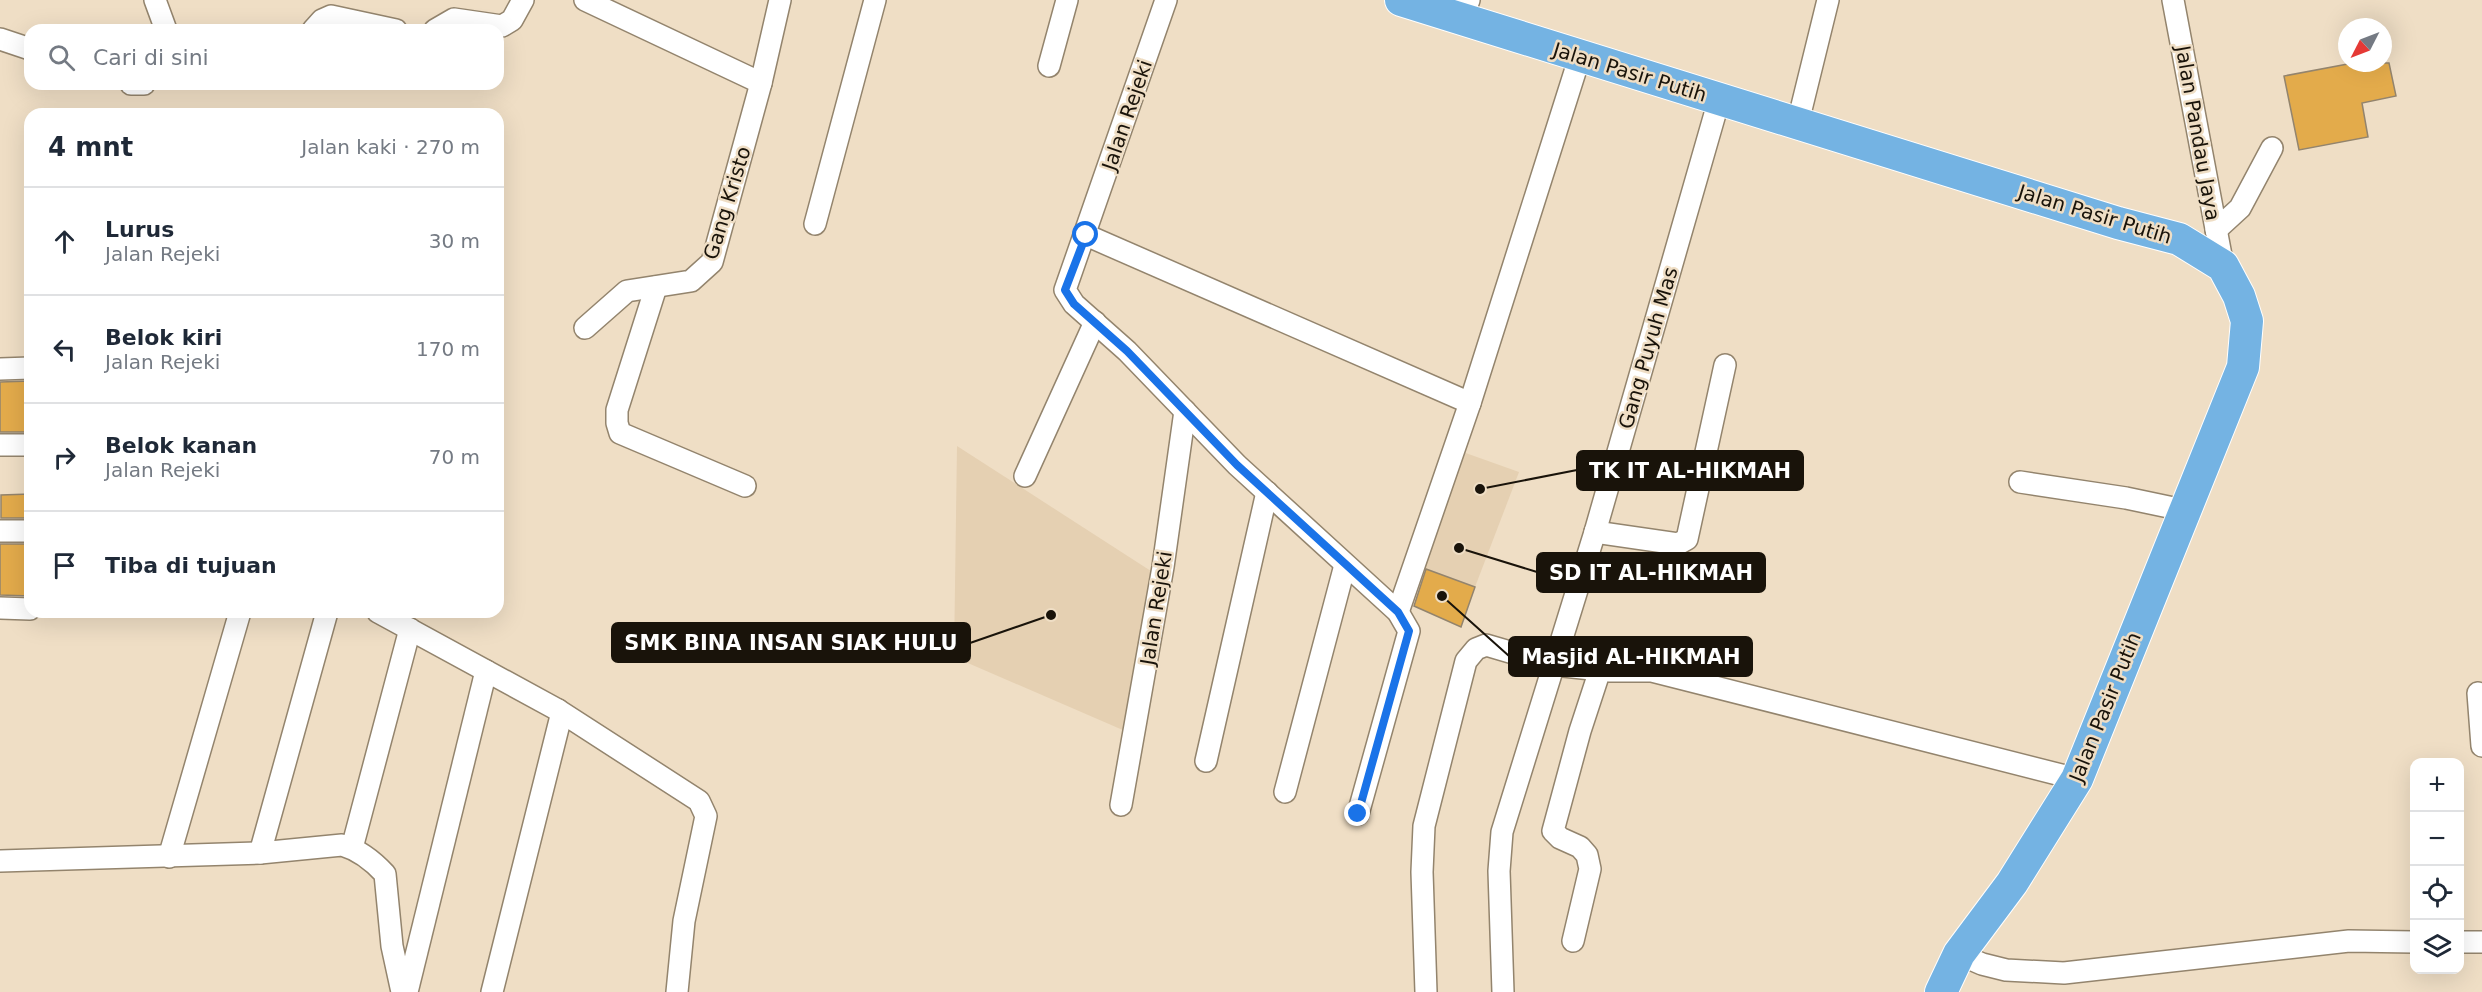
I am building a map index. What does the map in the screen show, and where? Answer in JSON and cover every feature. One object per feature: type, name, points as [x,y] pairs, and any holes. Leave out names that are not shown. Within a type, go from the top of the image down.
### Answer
[{"type":"highway","name":"Jalan Pasir Putih","points":[[1401,0],[1465,10],[1580,56],[2107,219],[2179,239],[2223,266],[2239,296],[2247,321],[2243,367],[2077,779],[2012,882],[1959,954],[1941,992]]},
{"type":"street","points":[[155,0],[164,24]]},
{"type":"street","points":[[504,25],[512,20],[523,0]]},
{"type":"street","points":[[585,0],[761,83]]},
{"type":"street","name":"Gang Kristo","points":[[585,328],[624,293],[630,290],[691,281],[712,262],[761,83],[780,0]]},
{"type":"street","points":[[815,224],[875,0]]},
{"type":"street","points":[[1049,66],[1067,0]]},
{"type":"street","name":"Jalan Rejeki","points":[[1166,0],[1065,290],[1074,304],[1127,351],[1267,492],[1345,566],[1398,612],[1409,631],[1409,638],[1358,814]]},
{"type":"street","points":[[1798,122],[1827,0]]},
{"type":"street","name":"Jalan Pandau Jaya","points":[[2173,0],[2223,266]]},
{"type":"street","points":[[318,24],[331,16],[368,24]]},
{"type":"street","points":[[442,24],[454,19],[488,24]]},
{"type":"street","points":[[0,39],[24,47]]},
{"type":"street","points":[[1398,612],[1470,403],[1580,56]]},
{"type":"street","name":"Gang Puyuh Mas","points":[[1503,992],[1499,871],[1502,832],[1595,532],[1719,100]]},
{"type":"street","points":[[2216,230],[2240,208],[2272,148]]},
{"type":"street","points":[[1086,235],[1470,403]]},
{"type":"street","points":[[656,287],[617,410],[620,433],[745,486]]},
{"type":"street","points":[[1025,476],[1095,322]]},
{"type":"street","points":[[1595,532],[1678,544],[1687,539],[1725,365]]},
{"type":"street","points":[[0,369],[24,368]]},
{"type":"street","name":"Jalan Rejeki","points":[[1120,805],[1163,567],[1185,411]]},
{"type":"street","points":[[0,445],[24,445]]},
{"type":"street","points":[[2020,482],[2126,498],[2184,510]]},
{"type":"street","points":[[1206,761],[1267,492]]},
{"type":"street","points":[[0,531],[24,531]]},
{"type":"street","points":[[1285,792],[1345,566]]},
{"type":"street","points":[[0,608],[24,609]]},
{"type":"street","points":[[169,857],[238,618]]},
{"type":"street","points":[[260,853],[325,618]]},
{"type":"street","points":[[389,618],[558,710],[699,801],[706,816],[684,921],[677,992]]},
{"type":"street","points":[[352,848],[410,629]]},
{"type":"street","points":[[1426,992],[1422,872],[1424,826],[1466,661],[1476,648],[1486,645],[1554,665],[1600,670],[1652,671],[2077,779]]},
{"type":"street","points":[[1573,941],[1590,869],[1587,855],[1580,847],[1560,838],[1553,831],[1580,731],[1600,670]]},
{"type":"street","points":[[407,992],[486,671]]},
{"type":"street","points":[[2478,693],[2482,746]]},
{"type":"street","points":[[492,992],[561,716],[558,710]]},
{"type":"street","points":[[0,861],[260,853],[342,845],[352,848],[377,865],[385,874],[393,946],[402,992]]},
{"type":"street","points":[[1959,954],[1982,964],[2006,970],[2064,973],[2349,941],[2410,942]]},
{"type":"street","points":[[2464,942],[2482,942]]},
{"type":"shaded area","points":[[957,446],[1154,573],[1132,734],[954,657]]},
{"type":"shaded area","points":[[1460,451],[1519,472],[1475,587],[1422,568]]},
{"type":"building","points":[[2338,66],[2338,72],[2391,72],[2396,96],[2362,103],[2368,137],[2299,150],[2284,76]]},
{"type":"building","points":[[24,381],[24,432],[0,432],[0,382]]},
{"type":"building","points":[[24,494],[24,518],[1,518],[1,495]]},
{"type":"building","points":[[0,544],[24,544],[24,596],[0,595]]},
{"type":"building","points":[[1426,569],[1475,587],[1461,627],[1414,606]]},
{"type":"place","name":"TK IT AL-HIKMAH","points":[[1480,489]]},
{"type":"place","name":"SD IT AL-HIKMAH","points":[[1459,548]]},
{"type":"place","name":"Masjid AL-HIKMAH","points":[[1442,596]]},
{"type":"place","name":"SMK BINA INSAN SIAK HULU","points":[[1051,615]]},
{"type":"route","points":[[1086,235],[1065,290],[1074,304],[1127,351],[1237,465],[1398,612],[1409,631],[1409,638],[1358,814]]}]
